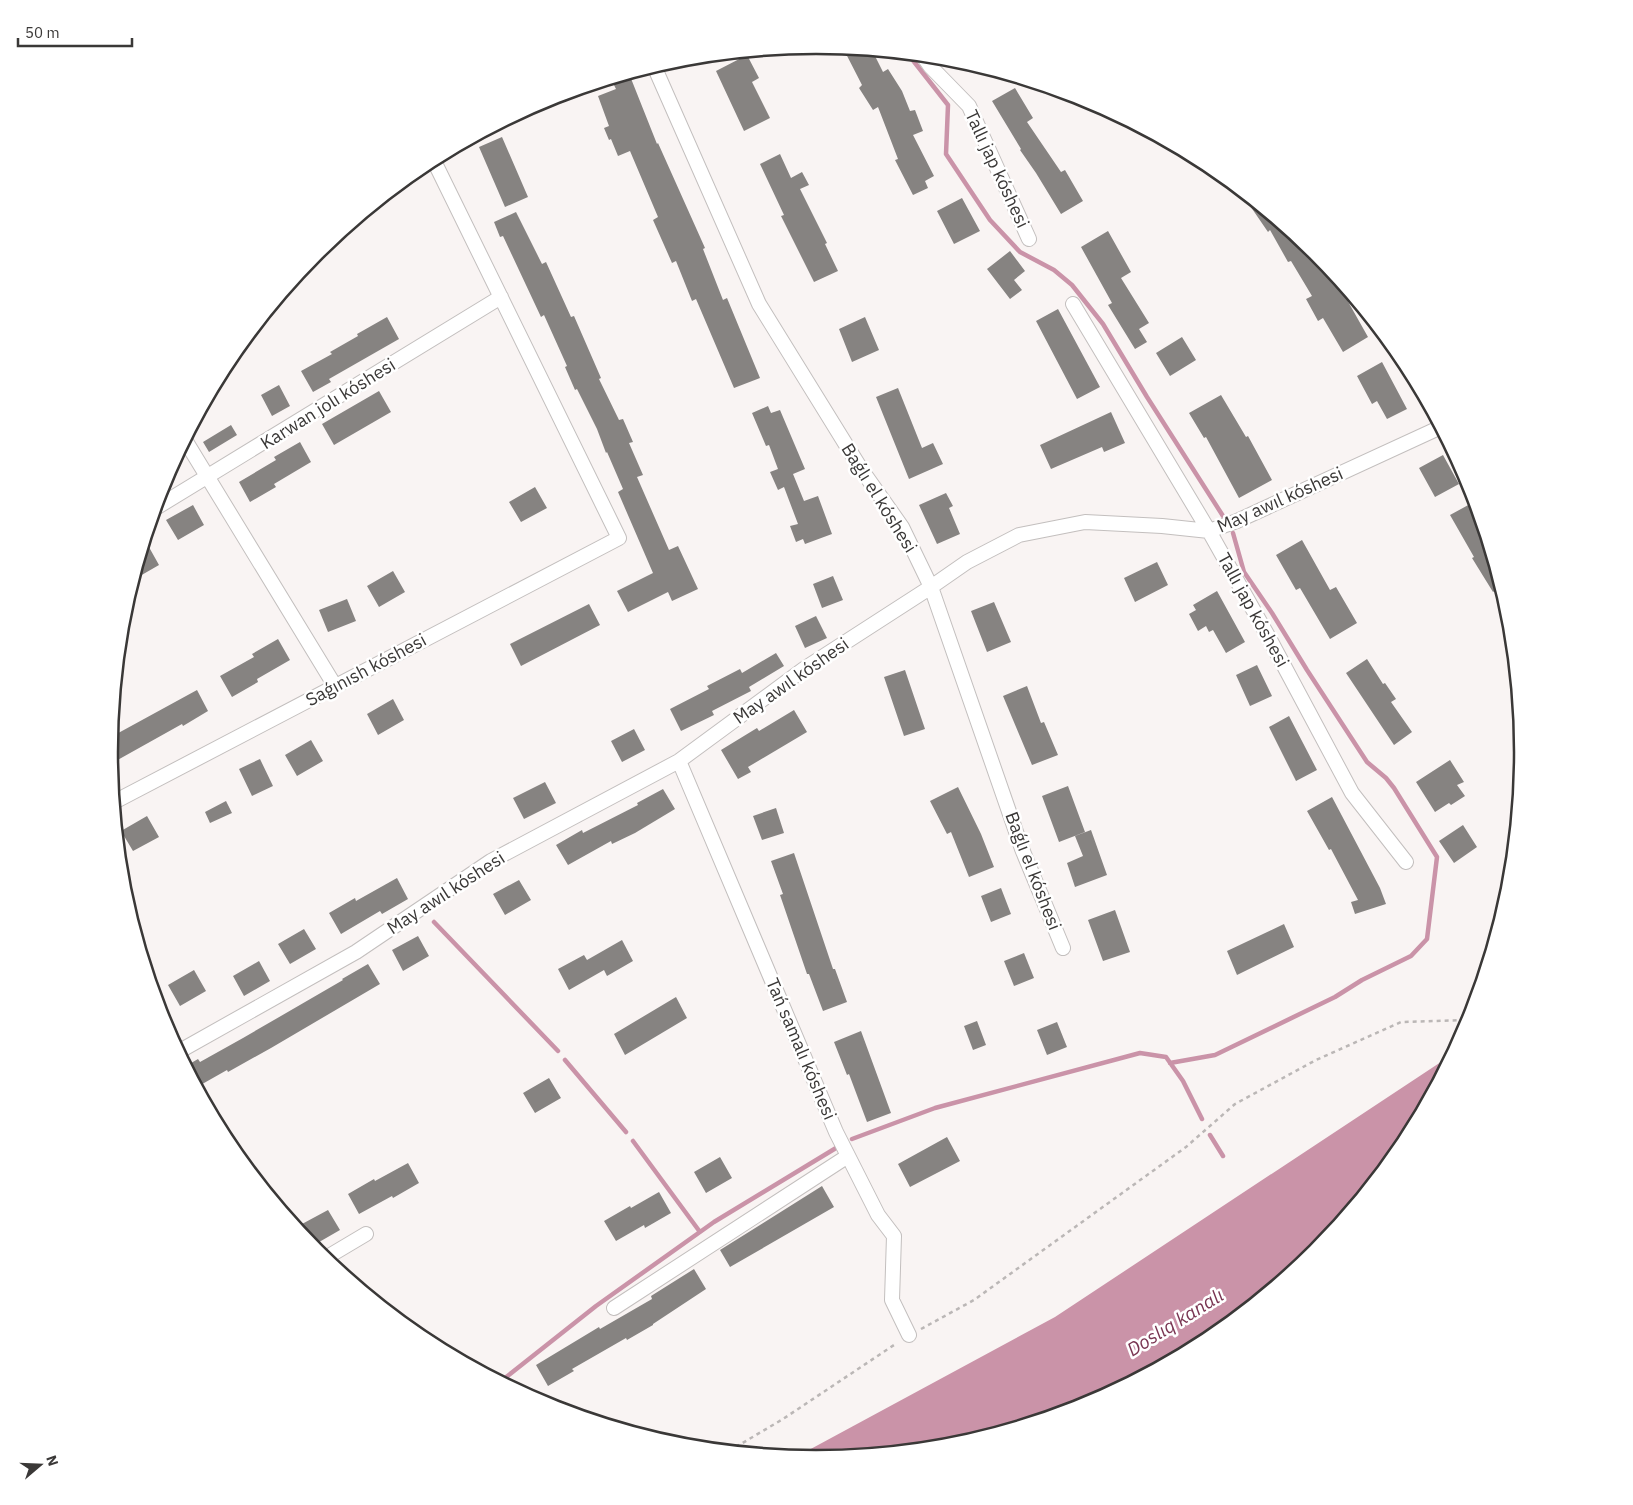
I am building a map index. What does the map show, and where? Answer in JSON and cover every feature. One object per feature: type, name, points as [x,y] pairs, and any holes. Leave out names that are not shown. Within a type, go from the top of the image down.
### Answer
[{"type":"street","name":"Tallı jap kóshesi","points":[[928,63],[969,106],[1029,239]]},
{"type":"street","name":"Baǵlı el kóshesi","points":[[657,73],[759,304],[861,469],[902,527],[931,587],[1022,849],[1063,948]]},
{"type":"street","points":[[437,166],[501,297]]},
{"type":"street","name":"Karwan jolı kóshesi","points":[[164,503],[501,297]]},
{"type":"street","name":"Saǵınısh kóshesi","points":[[119,799],[619,538],[501,297]]},
{"type":"street","name":"Tallı jap kóshesi","points":[[1073,304],[1209,531],[1352,793],[1406,862]]},
{"type":"street","name":"May awıl kóshesi","points":[[184,1049],[356,952],[491,861],[679,761],[804,669],[967,562],[1019,535],[1085,522],[1162,526],[1209,531],[1237,521],[1436,429]]},
{"type":"street","points":[[189,446],[335,686]]},
{"type":"street","name":"Tań samalı kóshesi","points":[[679,761],[836,1132],[878,1215],[894,1236],[892,1300],[909,1335]]},
{"type":"street","points":[[614,1308],[848,1156]]},
{"type":"street","points":[[331,1255],[366,1234]]},
{"type":"path","points":[[737,1446],[783,1419],[909,1335],[974,1300],[1186,1147],[1236,1104],[1316,1060],[1401,1022],[1462,1020]]},
{"type":"water","name":"Doslıq kanalı","points":[[1444,1060],[1422,1102],[1371,1178],[1311,1247],[1242,1307],[1166,1358],[1084,1398],[1041,1414],[997,1427],[953,1438],[908,1445],[862,1450],[807,1451],[1055,1317]]},
{"type":"building","points":[[846,55],[875,56],[883,72],[888,69],[902,91],[910,111],[915,110],[923,131],[913,135],[934,176],[925,181],[928,188],[913,195],[895,160],[898,159],[878,107],[873,110],[859,88],[862,85]]},
{"type":"building","points":[[748,57],[759,78],[752,82],[770,118],[744,131],[716,71],[741,58]]},
{"type":"building","points":[[631,79],[657,144],[705,248],[703,249],[723,300],[727,298],[760,378],[734,388],[696,299],[692,301],[676,261],[672,263],[653,220],[658,217],[630,151],[618,156],[611,139],[609,140],[604,128],[609,126],[598,96],[616,89],[614,85]]},
{"type":"building","points":[[1015,88],[1033,118],[1027,122],[1061,172],[1065,170],[1083,201],[1061,214],[1020,150],[992,101]]},
{"type":"building","points":[[502,137],[528,197],[505,207],[479,147]]},
{"type":"building","points":[[780,154],[791,178],[802,172],[809,185],[800,189],[827,243],[825,244],[838,271],[814,282],[781,216],[784,215],[760,164]]},
{"type":"building","points":[[962,198],[980,231],[954,244],[937,211]]},
{"type":"building","points":[[1248,203],[1311,258],[1342,292],[1368,337],[1343,352],[1323,318],[1318,321],[1306,299],[1312,296],[1291,261],[1288,262],[1270,230],[1268,232]]},
{"type":"building","points":[[516,212],[542,264],[546,262],[571,317],[574,316],[601,378],[599,379],[619,420],[623,419],[633,442],[629,443],[643,475],[637,477],[669,550],[678,546],[698,589],[672,601],[668,592],[628,612],[617,591],[653,573],[618,492],[623,489],[597,429],[577,389],[575,390],[565,367],[567,366],[544,315],[541,317],[503,236],[500,237],[494,222]]},
{"type":"building","points":[[1108,231],[1131,272],[1121,278],[1149,323],[1139,329],[1147,342],[1135,349],[1108,305],[1112,303],[1081,247]]},
{"type":"building","points":[[1010,251],[1025,271],[1014,280],[1022,290],[1010,299],[987,269]]},
{"type":"building","points":[[1058,309],[1100,387],[1077,399],[1036,321]]},
{"type":"building","points":[[387,317],[399,339],[329,379],[331,382],[313,392],[301,371],[332,354],[330,352]]},
{"type":"building","points":[[865,317],[879,350],[852,362],[839,329]]},
{"type":"building","points":[[1182,337],[1196,360],[1170,376],[1156,353]]},
{"type":"building","points":[[1382,362],[1407,409],[1387,419],[1377,401],[1372,404],[1357,376]]},
{"type":"building","points":[[279,385],[290,406],[272,416],[261,395]]},
{"type":"building","points":[[898,388],[922,448],[933,443],[943,464],[909,479],[876,397]]},
{"type":"building","points":[[379,391],[391,412],[334,445],[322,424]]},
{"type":"building","points":[[1221,395],[1246,437],[1248,436],[1272,480],[1239,498],[1206,437],[1204,438],[1189,413]]},
{"type":"building","points":[[768,406],[771,413],[780,410],[805,469],[793,474],[804,501],[818,496],[832,534],[805,544],[803,539],[796,542],[790,526],[798,524],[784,487],[778,490],[770,472],[778,469],[769,445],[766,446],[752,413]]},
{"type":"building","points":[[1111,412],[1125,443],[1104,452],[1102,447],[1051,469],[1040,445]]},
{"type":"building","points":[[231,425],[237,435],[209,452],[203,442]]},
{"type":"building","points":[[300,442],[311,462],[274,484],[276,487],[250,502],[239,482],[276,460],[274,457]]},
{"type":"building","points":[[1443,455],[1459,484],[1435,497],[1419,468]]},
{"type":"building","points":[[535,487],[547,508],[521,522],[509,502]]},
{"type":"building","points":[[946,493],[953,506],[949,508],[960,534],[937,544],[919,505]]},
{"type":"building","points":[[1469,504],[1491,572],[1496,590],[1493,592],[1472,558],[1474,557],[1450,515]]},
{"type":"building","points":[[193,505],[204,525],[178,540],[166,520]]},
{"type":"building","points":[[1302,540],[1330,590],[1336,587],[1357,623],[1330,639],[1300,588],[1296,590],[1276,555]]},
{"type":"building","points":[[149,548],[159,565],[141,575]]},
{"type":"building","points":[[1157,562],[1168,585],[1135,602],[1124,578]]},
{"type":"building","points":[[393,571],[405,592],[379,607],[367,586]]},
{"type":"building","points":[[833,576],[843,600],[822,608],[813,584]]},
{"type":"building","points":[[1217,591],[1245,642],[1226,653],[1213,630],[1209,632],[1206,626],[1198,631],[1189,614],[1196,610],[1193,605]]},
{"type":"building","points":[[347,599],[356,621],[328,632],[319,610]]},
{"type":"building","points":[[994,602],[1011,642],[987,652],[971,611]]},
{"type":"building","points":[[589,604],[600,625],[521,666],[510,644]]},
{"type":"building","points":[[816,616],[827,638],[805,648],[795,626]]},
{"type":"building","points":[[278,639],[290,660],[257,679],[258,682],[232,697],[220,676],[254,657],[252,654]]},
{"type":"building","points":[[776,653],[784,666],[749,687],[751,691],[712,711],[714,715],[681,731],[670,709],[709,689],[707,686],[740,669],[742,673]]},
{"type":"building","points":[[1367,659],[1383,684],[1385,683],[1396,699],[1391,702],[1412,732],[1394,745],[1346,673]]},
{"type":"building","points":[[1257,665],[1272,696],[1250,706],[1236,675]]},
{"type":"building","points":[[905,670],[925,729],[904,736],[884,677]]},
{"type":"building","points":[[1027,686],[1041,723],[1044,722],[1058,755],[1032,765],[1003,696]]},
{"type":"building","points":[[197,690],[208,711],[118,760],[118,733]]},
{"type":"building","points":[[393,699],[404,720],[378,735],[367,714]]},
{"type":"building","points":[[794,710],[807,732],[748,767],[751,772],[738,779],[721,750],[757,728],[759,731]]},
{"type":"building","points":[[1289,716],[1317,770],[1296,781],[1269,727]]},
{"type":"building","points":[[634,729],[645,750],[622,762],[611,741]]},
{"type":"building","points":[[311,740],[323,761],[297,776],[285,755]]},
{"type":"building","points":[[260,759],[273,786],[252,796],[239,769]]},
{"type":"building","points":[[1450,760],[1464,782],[1457,785],[1465,796],[1435,812],[1416,782]]},
{"type":"building","points":[[545,782],[556,803],[524,819],[513,798]]},
{"type":"building","points":[[1068,786],[1085,832],[1059,842],[1042,796]]},
{"type":"building","points":[[958,787],[981,834],[994,867],[969,877],[951,832],[947,834],[930,801]]},
{"type":"building","points":[[663,789],[675,809],[635,833],[612,844],[611,841],[568,865],[556,845],[582,830],[583,833],[638,805],[637,803]]},
{"type":"building","points":[[1332,797],[1380,888],[1386,904],[1355,914],[1351,902],[1358,900],[1331,849],[1329,850],[1307,811]]},
{"type":"building","points":[[226,801],[232,813],[210,823],[205,812]]},
{"type":"building","points":[[776,808],[784,833],[762,840],[753,816]]},
{"type":"building","points":[[147,816],[159,837],[133,851],[122,830]]},
{"type":"building","points":[[1463,825],[1477,847],[1454,863],[1439,841]]},
{"type":"building","points":[[1091,830],[1107,875],[1075,887],[1067,863],[1083,856],[1075,836]]},
{"type":"building","points":[[794,853],[833,969],[835,969],[847,1002],[823,1011],[809,974],[807,974],[780,895],[783,894],[771,861]]},
{"type":"building","points":[[397,878],[408,899],[382,914],[380,911],[341,934],[329,913],[355,898],[356,901]]},
{"type":"building","points":[[519,880],[531,900],[505,915],[493,894]]},
{"type":"building","points":[[1001,888],[1011,914],[991,922],[981,896]]},
{"type":"building","points":[[1115,910],[1130,952],[1103,961],[1088,920]]},
{"type":"building","points":[[1284,924],[1294,947],[1237,975],[1227,951]]},
{"type":"building","points":[[304,929],[316,949],[290,964],[278,944]]},
{"type":"building","points":[[418,936],[429,956],[403,971],[392,950]]},
{"type":"building","points":[[622,940],[633,961],[607,976],[604,970],[569,990],[558,969],[584,955],[587,960]]},
{"type":"building","points":[[1024,953],[1034,978],[1014,986],[1004,961]]},
{"type":"building","points":[[259,961],[270,981],[244,996],[233,976]]},
{"type":"building","points":[[368,964],[380,984],[271,1048],[202,1084],[191,1063],[198,1059],[200,1062]]},
{"type":"building","points":[[194,970],[206,991],[180,1006],[168,985]]},
{"type":"building","points":[[676,997],[687,1018],[625,1055],[614,1034]]},
{"type":"building","points":[[977,1021],[986,1045],[973,1050],[964,1026]]},
{"type":"building","points":[[1057,1022],[1067,1047],[1047,1055],[1037,1030]]},
{"type":"building","points":[[861,1031],[891,1113],[867,1122],[849,1074],[847,1075],[834,1042]]},
{"type":"building","points":[[549,1078],[561,1098],[535,1113],[523,1093]]},
{"type":"building","points":[[947,1137],[960,1161],[910,1187],[898,1164]]},
{"type":"building","points":[[720,1157],[732,1178],[706,1193],[694,1172]]},
{"type":"building","points":[[408,1163],[419,1183],[359,1214],[348,1194]]},
{"type":"building","points":[[822,1186],[834,1207],[730,1267],[720,1250]]},
{"type":"building","points":[[659,1192],[671,1213],[645,1228],[644,1225],[616,1241],[604,1221]]},
{"type":"building","points":[[328,1210],[340,1230],[318,1243],[302,1224]]},
{"type":"building","points":[[694,1269],[706,1289],[653,1325],[572,1369],[574,1371],[548,1386],[536,1365],[599,1327],[600,1329],[652,1299],[651,1296]]},
{"type":"waterway","points":[[913,61],[948,105],[946,154],[990,220],[1020,252],[1054,270],[1072,285],[1103,324],[1223,516]]},
{"type":"waterway","points":[[1170,1063],[1215,1055],[1335,997],[1362,980],[1411,956],[1427,939],[1437,857],[1394,788],[1386,778],[1367,762],[1244,572],[1233,533]]},
{"type":"waterway","points":[[434,922],[558,1051]]},
{"type":"waterway","points":[[852,1139],[935,1108],[1140,1053],[1166,1057],[1183,1081],[1202,1119]]},
{"type":"waterway","points":[[565,1060],[626,1132]]},
{"type":"waterway","points":[[1210,1135],[1223,1156]]},
{"type":"waterway","points":[[633,1141],[700,1232]]},
{"type":"waterway","points":[[505,1378],[596,1306],[714,1222],[836,1148]]}]
